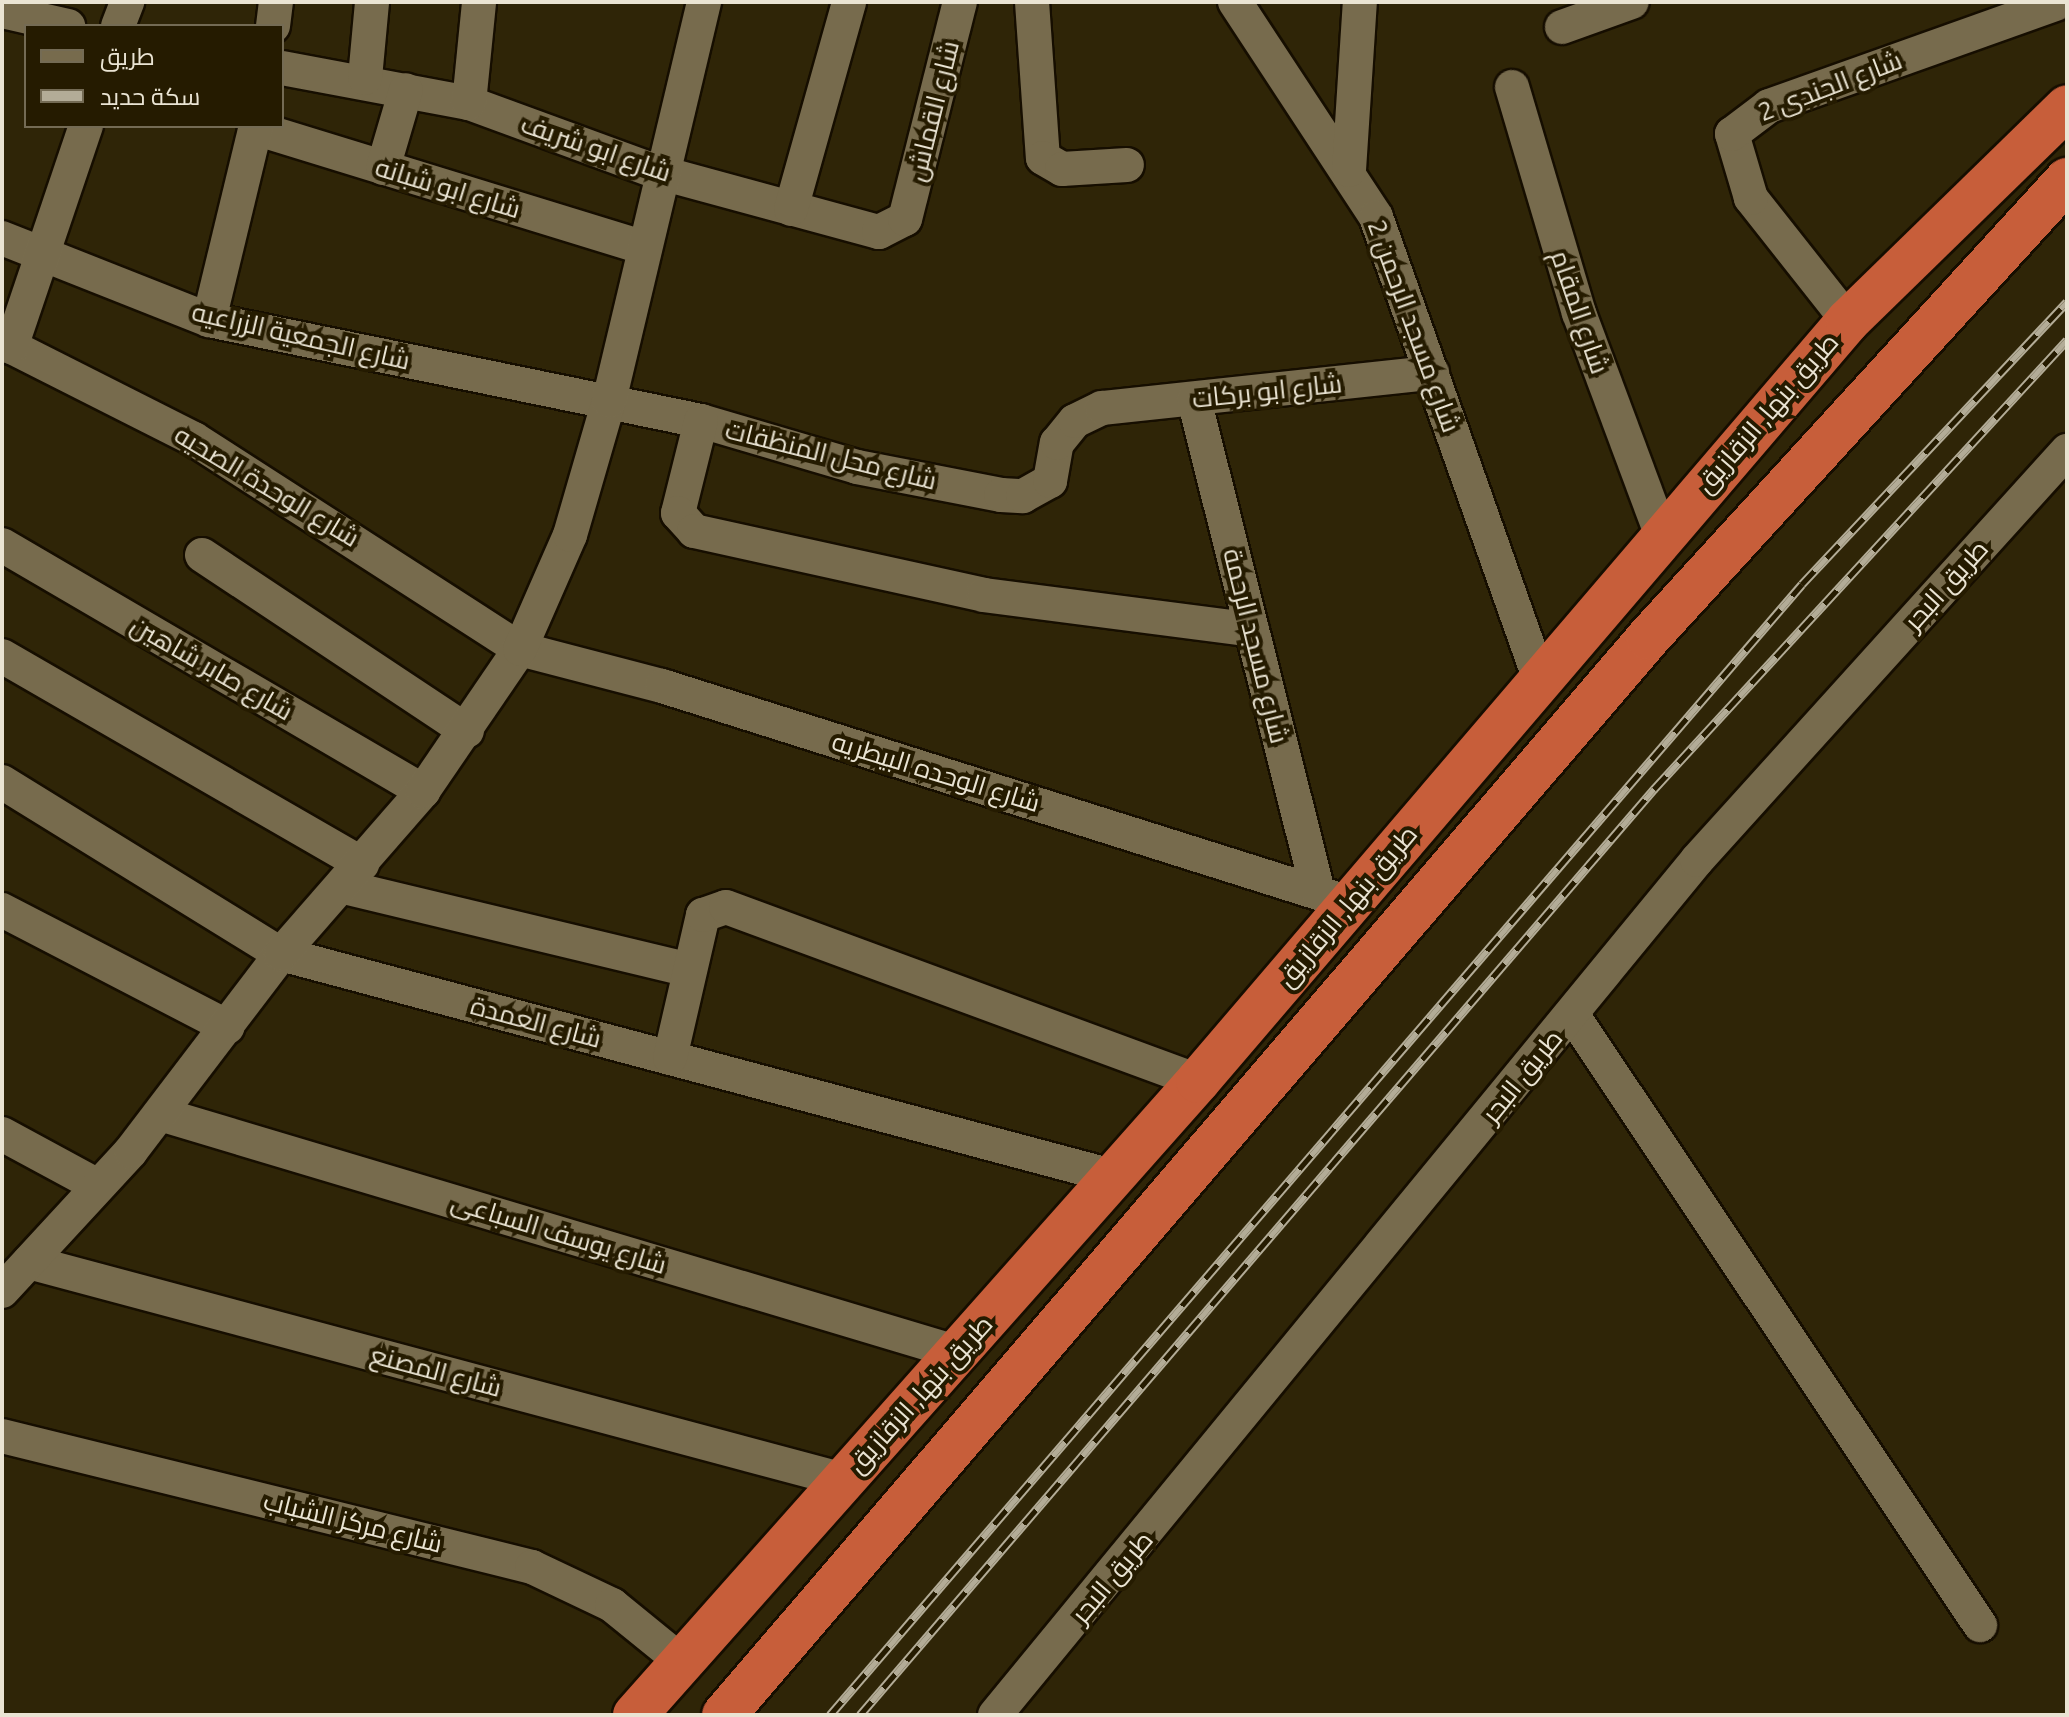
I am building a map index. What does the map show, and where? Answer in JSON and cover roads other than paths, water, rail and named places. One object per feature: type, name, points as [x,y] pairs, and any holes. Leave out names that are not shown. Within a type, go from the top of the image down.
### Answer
[{"type":"highway","name":"طريق بنها, الزقازيق","points":[[635,1715],[959,1353],[1108,1175],[1198,1081],[1304,958],[1334,897],[1539,677],[1848,321],[2067,107]]},
{"type":"highway","points":[[724,1715],[1350,993],[1648,638],[2067,180]]},
{"type":"highway","points":[[1304,958],[1350,993]]},
{"type":"street","points":[[119,24],[127,2]]},
{"type":"street","points":[[273,24],[276,2]]},
{"type":"street","points":[[365,78],[372,2]]},
{"type":"street","points":[[469,103],[479,2]]},
{"type":"street","points":[[2,1291],[160,1114],[281,954],[353,876],[423,791],[467,731],[520,649],[570,535],[609,401],[658,172],[704,2]]},
{"type":"street","points":[[791,209],[849,2]]},
{"type":"street","name":"شارع القماش","points":[[905,219],[960,2]]},
{"type":"street","points":[[1032,2],[1043,158],[1062,169],[1127,165]]},
{"type":"street","name":"شارع مسجد الرحمن 2","points":[[1235,2],[1349,170],[1376,217],[1539,677]]},
{"type":"street","points":[[1349,170],[1360,2]]},
{"type":"street","points":[[1562,27],[1632,2]]},
{"type":"street","points":[[13,9],[62,24]]},
{"type":"street","name":"شارع الجندى 2","points":[[1848,321],[1751,198],[1732,134],[1769,106],[2059,10]]},
{"type":"street","name":"شارع ابو شريف","points":[[284,68],[365,78],[469,103],[658,172],[879,232],[905,219]]},
{"type":"street","name":"شارع المقام","points":[[1512,87],[1579,313],[1661,533]]},
{"type":"street","points":[[383,168],[406,90]]},
{"type":"street","points":[[7,344],[45,256],[85,128]]},
{"type":"street","points":[[209,320],[256,128]]},
{"type":"street","name":"شارع ابو شبانه","points":[[259,128],[641,247]]},
{"type":"street","name":"شارع الجمعية الزراعيه","points":[[2,238],[209,320],[609,401]]},
{"type":"street","name":"شارع الوحدة الصحيه","points":[[7,344],[194,439],[520,649]]},
{"type":"street","name":"شارع ابو بركات","points":[[1102,408],[1432,373]]},
{"type":"street","name":"شارع مسجد الرحمة","points":[[1194,399],[1252,630],[1334,897]]},
{"type":"street","name":"شارع محل المنظفات","points":[[609,401],[701,421],[857,467],[1023,496],[1050,481],[1068,429],[1102,408]]},
{"type":"street","points":[[701,421],[678,513],[694,531],[984,595],[1252,630]]},
{"type":"street","name":"طريق البحر","points":[[995,1715],[1697,860],[2067,451]]},
{"type":"street","name":"شارع صابر شاهين","points":[[2,545],[423,791]]},
{"type":"street","points":[[202,555],[467,731]]},
{"type":"street","name":"شارع الوحده البيطريه","points":[[520,649],[662,686],[1334,897]]},
{"type":"street","points":[[2,656],[353,876],[686,969]]},
{"type":"street","name":"شارع العمدة","points":[[2,782],[281,954],[1108,1175]]},
{"type":"street","points":[[670,1058],[686,969],[703,915],[726,907],[750,912],[1198,1081]]},
{"type":"street","points":[[2,910],[228,1027]]},
{"type":"street","points":[[1572,1014],[1980,1625]]},
{"type":"street","name":"شارع يوسف السباعى","points":[[160,1114],[959,1353]]},
{"type":"street","points":[[2,1134],[98,1186]]},
{"type":"street","name":"شارع المصنع","points":[[29,1262],[844,1480]]},
{"type":"street","name":"شارع مركز الشباب","points":[[2,1436],[532,1567],[612,1605],[681,1661]]},
{"type":"railway","points":[[830,1715],[1802,584],[2067,302]]},
{"type":"railway","points":[[860,1715],[1654,789],[2067,340]]}]
